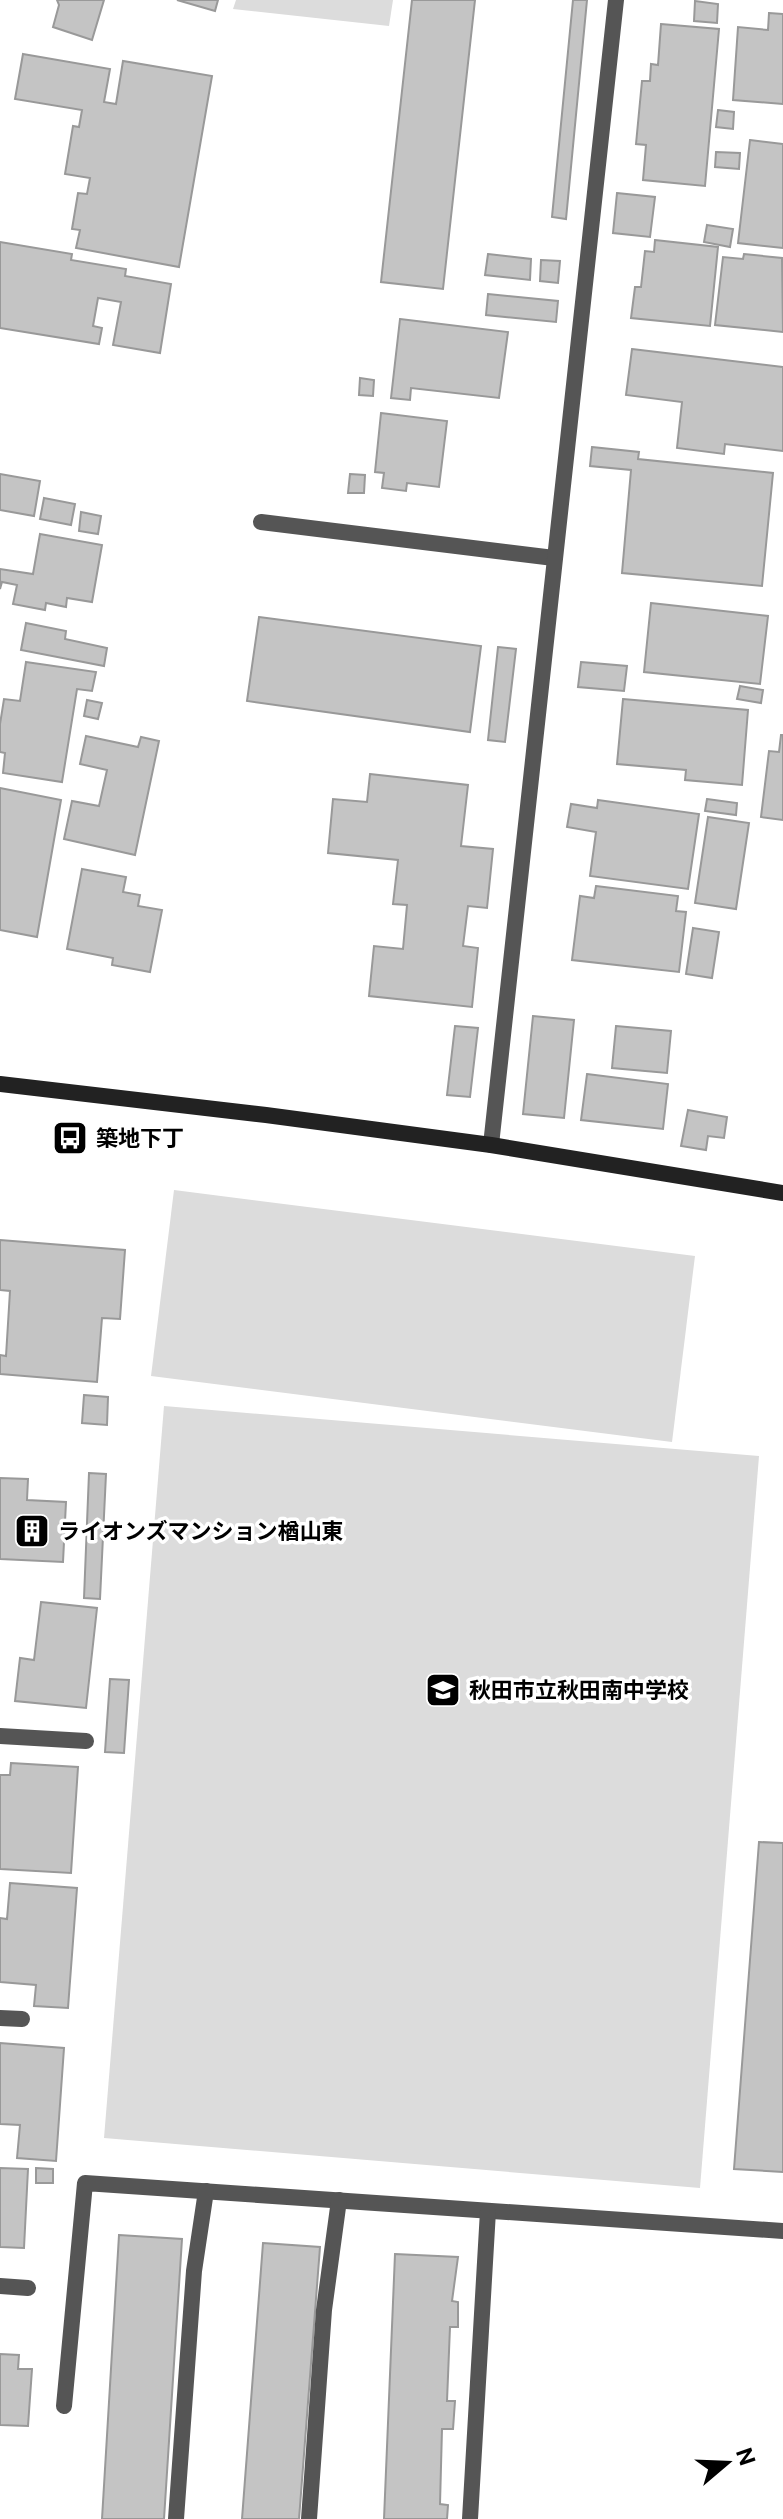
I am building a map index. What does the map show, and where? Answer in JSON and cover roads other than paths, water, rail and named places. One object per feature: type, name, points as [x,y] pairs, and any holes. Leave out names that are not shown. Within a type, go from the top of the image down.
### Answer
[{"type":"street","points":[[491,1145],[616,0]]},
{"type":"street","points":[[261,522],[554,558]]},
{"type":"street","points":[[0,1084],[491,1145],[783,1193]]},
{"type":"street","points":[[0,1736],[86,1741]]},
{"type":"street","points":[[0,2018],[22,2019]]},
{"type":"street","points":[[64,2406],[85,2183],[783,2231]]},
{"type":"street","points":[[176,2519],[194,2271],[206,2191]]},
{"type":"street","points":[[309,2519],[324,2310],[339,2200]]},
{"type":"street","points":[[470,2519],[488,2211]]},
{"type":"street","points":[[0,2286],[28,2288]]},
{"type":"place","name":"築地下丁","points":[[70,1138]]},
{"type":"place","name":"ライオンズマンション楢山東","points":[[32,1531]]},
{"type":"place","name":"秋田市立秋田南中学校","points":[[443,1690]]}]
